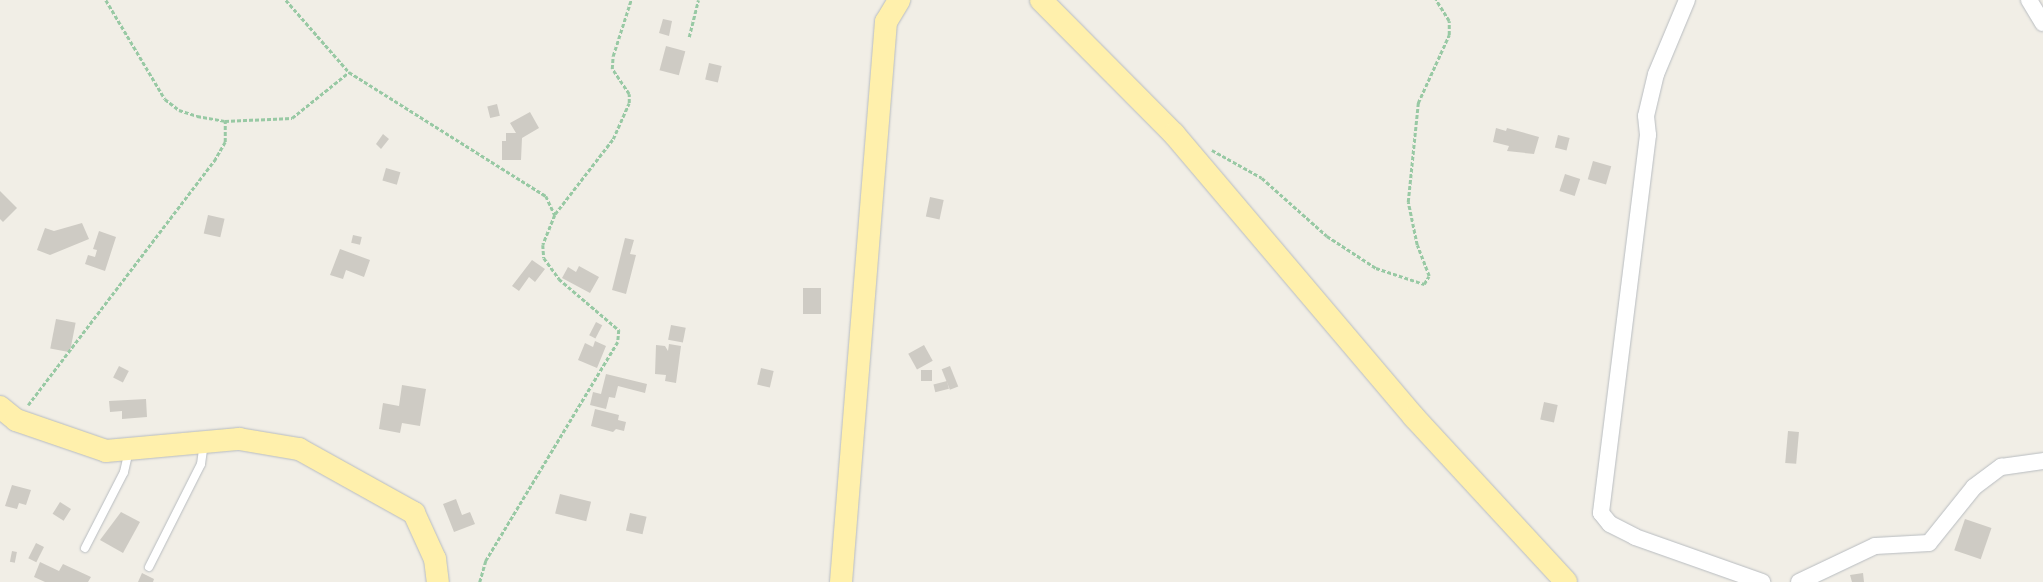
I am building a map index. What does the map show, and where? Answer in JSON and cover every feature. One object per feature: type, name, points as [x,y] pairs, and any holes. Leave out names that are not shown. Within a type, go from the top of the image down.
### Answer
[{"type":"main road","points":[[841,582],[886,22],[899,0]]},
{"type":"main road","points":[[1041,0],[1174,134],[1414,417],[1566,582]]},
{"type":"main road","points":[[8,413],[106,451],[239,439],[299,448],[414,513],[435,559],[438,582]]},
{"type":"street","points":[[1687,0],[1656,74],[1646,116],[1648,135],[1601,513],[1610,524],[1635,537],[1762,582]]},
{"type":"street","points":[[2029,0],[2043,24]]},
{"type":"street","points":[[1799,582],[1875,546],[1930,543],[1974,487],[2001,467],[2043,462]]},
{"type":"lane","points":[[149,567],[201,464],[204,442]]},
{"type":"lane","points":[[85,548],[124,472],[129,449]]},
{"type":"path","points":[[106,0],[165,99],[179,110],[225,121],[292,118],[349,72]]},
{"type":"path","points":[[286,0],[349,72],[546,196],[555,215]]},
{"type":"path","points":[[480,582],[486,561],[620,337],[619,330],[559,279],[544,258],[542,245],[555,215],[613,139],[629,103],[629,94],[612,70],[613,56],[631,0]]},
{"type":"path","points":[[689,37],[698,0]]},
{"type":"path","points":[[1209,149],[1262,178],[1327,236],[1376,268],[1424,284],[1428,276],[1417,245],[1408,202],[1418,103],[1449,35],[1449,21],[1436,0]]},
{"type":"path","points":[[8,413],[214,161],[225,142],[225,121]]},
{"type":"building","points":[[663,19],[672,21],[669,36],[659,33]]},
{"type":"building","points":[[666,46],[685,51],[679,75],[660,70]]},
{"type":"building","points":[[709,63],[722,66],[718,82],[705,80]]},
{"type":"building","points":[[497,104],[500,116],[490,118],[487,106]]},
{"type":"building","points":[[530,112],[539,128],[522,138],[521,160],[502,160],[502,141],[506,141],[506,133],[516,133],[510,123]]},
{"type":"building","points":[[1496,128],[1506,131],[1507,128],[1539,137],[1534,154],[1507,151],[1509,146],[1493,142]]},
{"type":"building","points":[[383,134],[389,139],[381,149],[376,144]]},
{"type":"building","points":[[1558,135],[1570,138],[1566,151],[1555,148]]},
{"type":"building","points":[[1593,161],[1611,166],[1606,185],[1588,179]]},
{"type":"building","points":[[386,168],[400,172],[397,185],[382,180]]},
{"type":"building","points":[[1565,174],[1580,179],[1575,196],[1559,191]]},
{"type":"building","points":[[0,191],[17,208],[3,222],[0,219]]},
{"type":"building","points":[[930,197],[944,200],[940,219],[926,217]]},
{"type":"building","points":[[208,215],[225,219],[220,237],[204,234]]},
{"type":"building","points":[[82,223],[89,239],[50,255],[37,250],[45,228],[54,231]]},
{"type":"building","points":[[99,231],[116,237],[105,271],[85,264],[88,255],[95,257],[97,250],[93,249]]},
{"type":"building","points":[[353,235],[362,237],[360,245],[351,243]]},
{"type":"building","points":[[625,238],[634,240],[630,254],[636,255],[626,294],[612,290]]},
{"type":"building","points":[[340,249],[370,260],[364,277],[346,270],[343,279],[330,275]]},
{"type":"building","points":[[532,260],[545,269],[535,282],[529,277],[519,291],[512,286]]},
{"type":"building","points":[[579,266],[599,277],[590,293],[562,278],[568,267],[576,272]]},
{"type":"building","points":[[803,288],[821,288],[821,314],[803,314]]},
{"type":"building","points":[[56,319],[76,323],[70,352],[50,348]]},
{"type":"building","points":[[596,322],[602,325],[595,339],[589,335]]},
{"type":"building","points":[[671,325],[686,328],[683,343],[668,340]]},
{"type":"building","points":[[595,341],[606,346],[597,368],[578,360],[585,343],[593,347]]},
{"type":"building","points":[[669,344],[681,346],[676,383],[665,381],[666,375],[655,374],[656,345],[665,346],[668,351]]},
{"type":"building","points":[[924,345],[933,361],[917,369],[908,354]]},
{"type":"building","points":[[119,366],[129,371],[123,383],[113,378]]},
{"type":"building","points":[[950,366],[958,386],[950,390],[942,369]]},
{"type":"building","points":[[761,368],[774,371],[770,387],[757,385]]},
{"type":"building","points":[[921,370],[932,370],[932,381],[921,381]]},
{"type":"building","points":[[606,374],[647,384],[645,393],[618,386],[615,398],[609,397],[606,409],[590,405],[593,392],[601,394]]},
{"type":"building","points":[[947,381],[949,389],[935,392],[933,384]]},
{"type":"building","points":[[402,385],[426,389],[420,426],[402,423],[400,433],[379,429],[383,403],[399,406]]},
{"type":"building","points":[[146,399],[147,417],[122,419],[122,411],[110,412],[109,401]]},
{"type":"building","points":[[1544,402],[1558,405],[1554,423],[1540,420]]},
{"type":"building","points":[[595,409],[619,415],[618,420],[626,422],[624,431],[616,429],[613,432],[591,426]]},
{"type":"building","points":[[1788,431],[1799,432],[1796,464],[1785,463]]},
{"type":"building","points":[[12,485],[31,490],[26,505],[19,503],[17,509],[5,506]]},
{"type":"building","points":[[560,494],[591,502],[586,521],[555,513]]},
{"type":"building","points":[[456,499],[462,515],[470,512],[475,524],[454,532],[443,504]]},
{"type":"building","points":[[60,502],[71,509],[64,521],[53,514]]},
{"type":"building","points":[[121,512],[140,522],[123,553],[100,540]]},
{"type":"building","points":[[630,513],[647,517],[643,534],[626,531]]},
{"type":"building","points":[[1965,519],[1991,528],[1981,559],[1954,550]]},
{"type":"building","points":[[36,543],[44,547],[36,562],[28,558]]},
{"type":"building","points":[[12,551],[17,552],[15,563],[10,562]]},
{"type":"building","points":[[40,562],[59,571],[63,564],[91,577],[88,582],[45,582],[34,577]]},
{"type":"building","points":[[142,573],[154,579],[153,582],[138,582]]},
{"type":"building","points":[[1863,573],[1864,582],[1852,582],[1850,575]]}]
